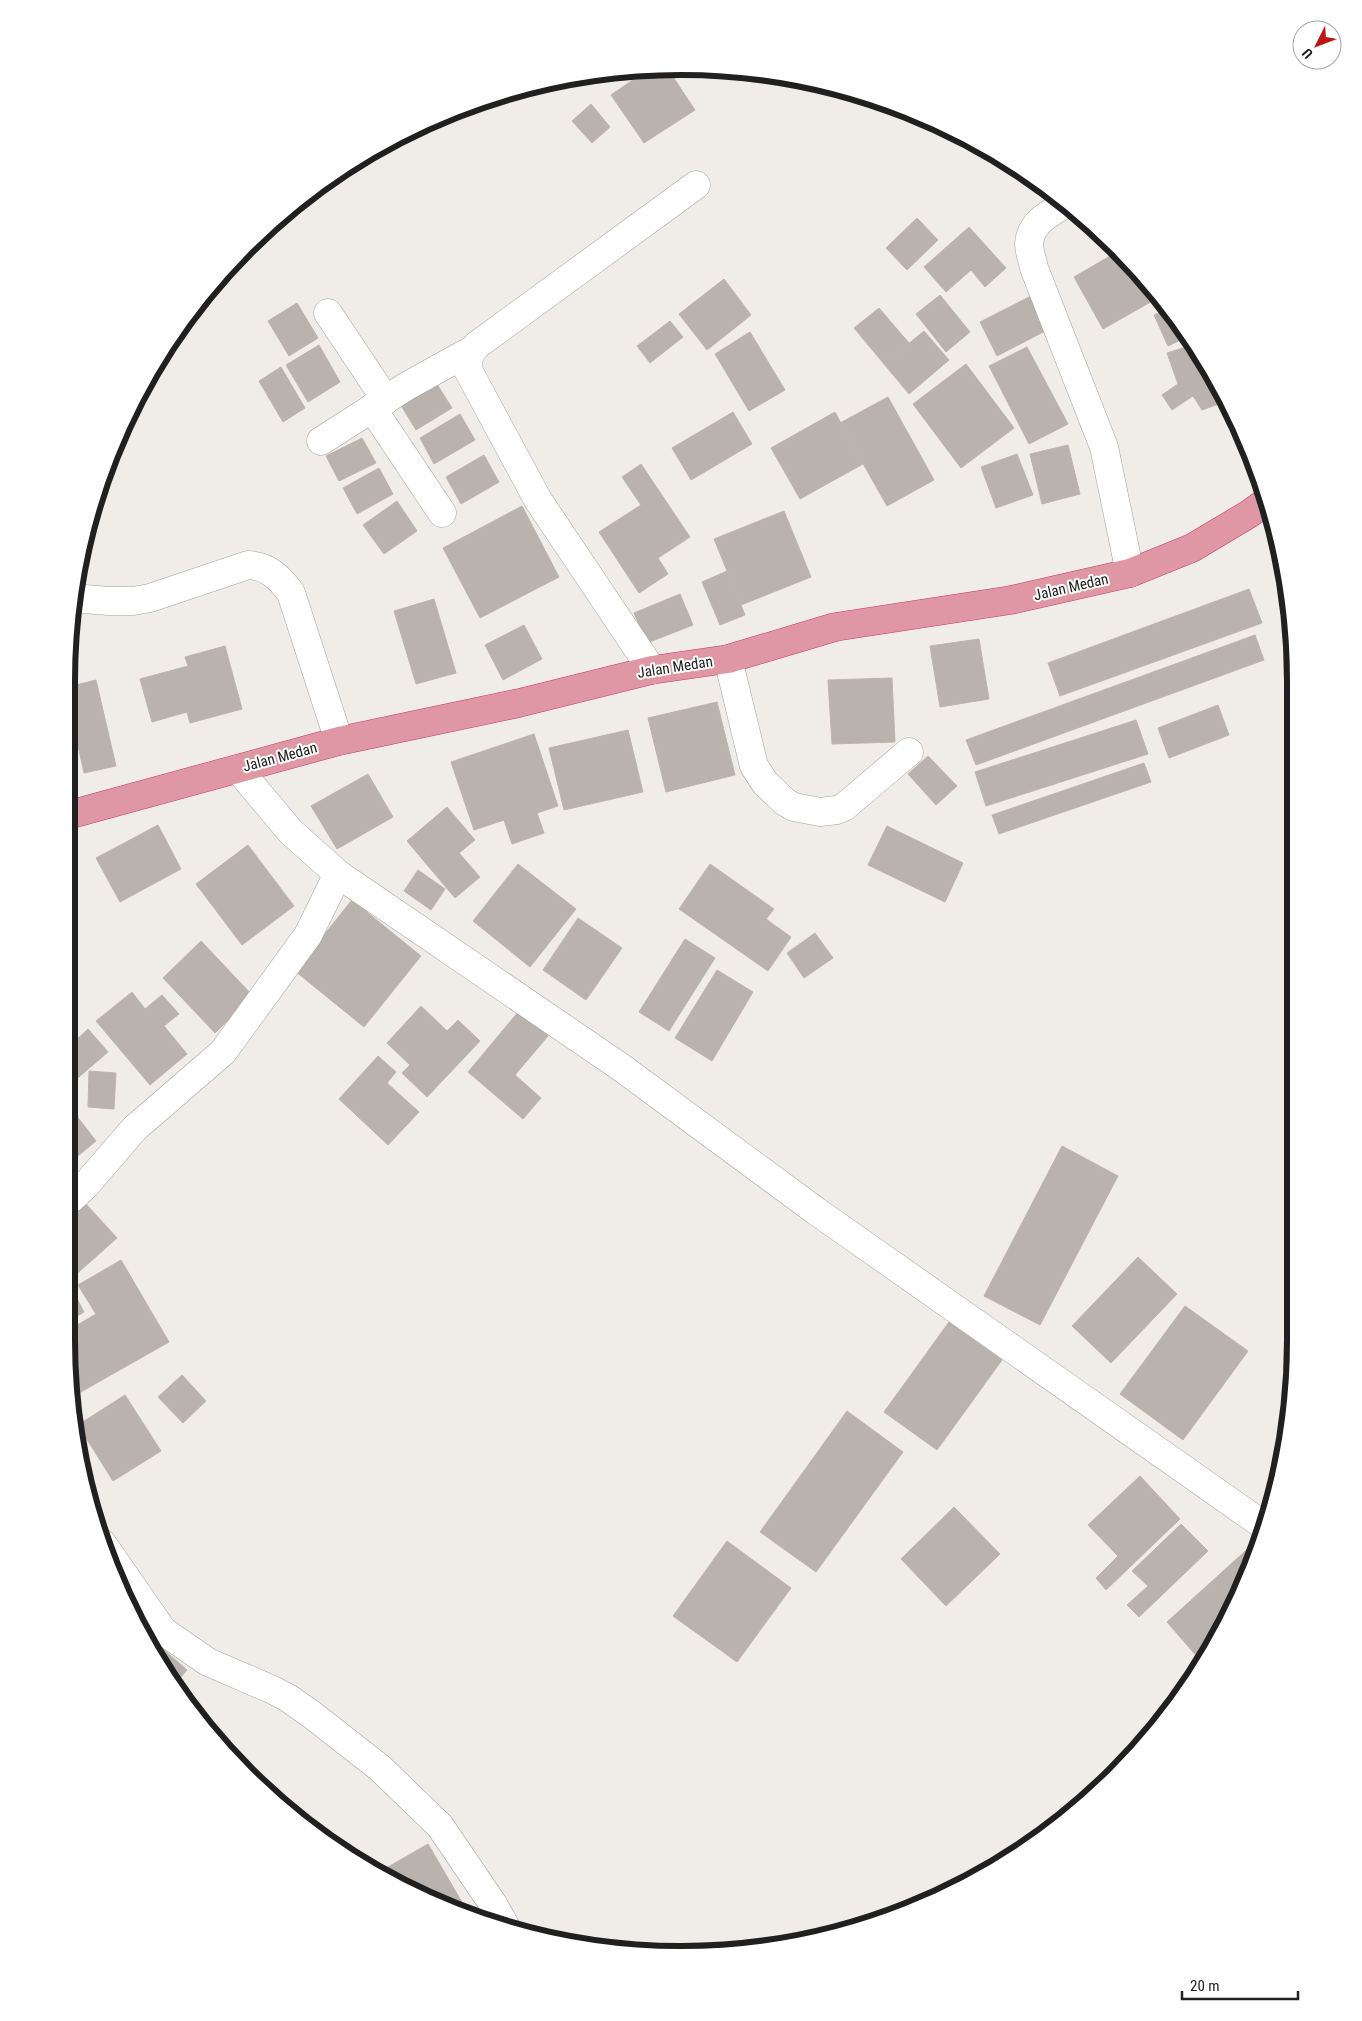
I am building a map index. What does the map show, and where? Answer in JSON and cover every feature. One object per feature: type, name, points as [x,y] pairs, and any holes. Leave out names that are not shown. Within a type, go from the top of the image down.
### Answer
[{"type":"highway","name":"Jalan Medan","points":[[75,813],[339,741],[519,703],[652,670],[728,659],[835,626],[1011,600],[1130,573],[1192,548],[1261,506]]},
{"type":"street","points":[[652,670],[538,500],[468,370],[467,363],[472,350],[477,344],[696,185]]},
{"type":"street","points":[[1059,207],[1051,212],[1034,228],[1029,244],[1034,268],[1104,447],[1130,573]]},
{"type":"street","points":[[328,314],[442,514]]},
{"type":"street","points":[[321,441],[407,386],[472,350]]},
{"type":"street","points":[[81,598],[133,601],[150,598],[248,565],[264,567],[282,580],[290,592],[339,741]]},
{"type":"street","points":[[728,659],[754,766],[765,783],[794,808],[820,812],[837,810],[844,807],[909,752]]},
{"type":"street","points":[[238,769],[291,832],[338,874],[622,1068],[816,1211],[1259,1522]]},
{"type":"street","points":[[75,1195],[134,1129],[223,1052],[308,935],[338,874]]},
{"type":"street","points":[[119,1568],[164,1631],[208,1662],[288,1698],[380,1768],[440,1826],[500,1918]]},
{"type":"building","points":[[672,75],[695,110],[644,143],[611,95],[638,76]]},
{"type":"building","points":[[591,104],[610,127],[592,143],[572,121]]},
{"type":"building","points":[[917,218],[938,240],[907,270],[886,248]]},
{"type":"building","points":[[969,227],[1006,268],[985,287],[971,270],[946,292],[924,267]]},
{"type":"building","points":[[1112,255],[1153,301],[1103,329],[1074,277]]},
{"type":"building","points":[[724,279],[751,315],[707,350],[679,314]]},
{"type":"building","points":[[940,295],[970,332],[946,352],[916,314]]},
{"type":"building","points":[[1031,296],[1049,329],[997,356],[980,322]]},
{"type":"building","points":[[297,303],[318,338],[289,356],[268,321]]},
{"type":"building","points":[[879,308],[909,343],[884,364],[854,328]]},
{"type":"building","points":[[1162,311],[1182,339],[1168,346],[1154,315]]},
{"type":"building","points":[[670,321],[683,337],[650,363],[637,346]]},
{"type":"building","points":[[924,331],[949,360],[909,394],[884,364]]},
{"type":"building","points":[[750,332],[785,390],[749,411],[715,354]]},
{"type":"building","points":[[319,345],[340,382],[308,402],[286,365]]},
{"type":"building","points":[[1027,347],[1068,424],[1029,444],[989,366]]},
{"type":"building","points":[[1187,347],[1220,404],[1202,410],[1193,396],[1172,410],[1162,395],[1178,384],[1167,353]]},
{"type":"building","points":[[966,364],[1014,428],[961,468],[913,404]]},
{"type":"building","points":[[281,367],[305,408],[283,422],[259,381]]},
{"type":"building","points":[[435,381],[452,408],[416,430],[399,402]]},
{"type":"building","points":[[888,397],[934,480],[887,506],[840,423]]},
{"type":"building","points":[[733,412],[752,444],[691,480],[672,448]]},
{"type":"building","points":[[835,412],[863,464],[800,499],[771,448]]},
{"type":"building","points":[[460,414],[475,440],[434,464],[420,438]]},
{"type":"building","points":[[362,438],[376,463],[339,481],[326,456]]},
{"type":"building","points":[[1068,445],[1080,494],[1042,504],[1030,454]]},
{"type":"building","points":[[1017,454],[1033,495],[996,508],[981,467]]},
{"type":"building","points":[[484,455],[499,482],[461,504],[446,477]]},
{"type":"building","points":[[641,464],[690,537],[658,558],[668,574],[639,593],[599,532],[641,505],[622,477]]},
{"type":"building","points":[[379,468],[393,494],[357,514],[343,488]]},
{"type":"building","points":[[397,501],[417,531],[384,554],[363,525]]},
{"type":"building","points":[[522,506],[559,577],[480,618],[443,548]]},
{"type":"building","points":[[784,511],[811,577],[741,605],[714,539]]},
{"type":"building","points":[[727,571],[745,615],[720,625],[702,582]]},
{"type":"building","points":[[1249,589],[1262,623],[1060,696],[1048,663]]},
{"type":"building","points":[[680,594],[693,625],[647,643],[634,613]]},
{"type":"building","points":[[434,599],[456,673],[416,684],[394,611]]},
{"type":"building","points":[[524,625],[542,659],[503,680],[485,645]]},
{"type":"building","points":[[1255,635],[1264,660],[976,765],[966,740]]},
{"type":"building","points":[[979,639],[989,699],[940,707],[930,646]]},
{"type":"building","points":[[225,646],[242,709],[190,723],[187,712],[152,722],[140,679],[188,666],[185,657]]},
{"type":"building","points":[[892,678],[895,742],[832,744],[828,680]]},
{"type":"building","points":[[96,680],[116,766],[84,773],[75,737],[75,685]]},
{"type":"building","points":[[717,702],[735,775],[666,792],[648,718]]},
{"type":"building","points":[[1218,705],[1229,735],[1169,758],[1158,728]]},
{"type":"building","points":[[1136,720],[1148,754],[986,806],[975,772]]},
{"type":"building","points":[[628,730],[643,792],[564,810],[549,748]]},
{"type":"building","points":[[534,734],[558,806],[537,813],[544,833],[512,844],[504,820],[474,830],[451,762]]},
{"type":"building","points":[[928,756],[957,786],[936,805],[908,774]]},
{"type":"building","points":[[1144,763],[1151,782],[999,834],[992,815]]},
{"type":"building","points":[[368,774],[393,817],[337,849],[311,806]]},
{"type":"building","points":[[447,807],[475,840],[459,853],[480,877],[455,898],[407,841]]},
{"type":"building","points":[[158,825],[181,869],[120,902],[96,858]]},
{"type":"building","points":[[887,826],[963,863],[945,902],[868,865]]},
{"type":"building","points":[[248,845],[294,906],[242,945],[196,884]]},
{"type":"building","points":[[518,864],[576,909],[530,967],[473,921]]},
{"type":"building","points":[[710,864],[774,909],[766,919],[791,937],[768,971],[679,909]]},
{"type":"building","points":[[418,870],[445,889],[431,910],[404,891]]},
{"type":"building","points":[[352,900],[421,956],[364,1027],[295,971]]},
{"type":"building","points":[[578,918],[622,948],[586,1000],[543,970]]},
{"type":"building","points":[[815,933],[833,958],[804,978],[787,953]]},
{"type":"building","points":[[685,939],[715,958],[669,1031],[639,1012]]},
{"type":"building","points":[[201,941],[253,996],[215,1033],[163,978]]},
{"type":"building","points":[[717,970],[753,992],[712,1061],[675,1038]]},
{"type":"building","points":[[132,992],[145,1009],[162,995],[179,1014],[164,1026],[187,1054],[150,1085],[96,1021]]},
{"type":"building","points":[[421,1006],[447,1031],[458,1020],[480,1041],[427,1097],[402,1073],[410,1065],[387,1043]]},
{"type":"building","points":[[519,1011],[548,1036],[515,1075],[541,1098],[523,1119],[468,1072]]},
{"type":"building","points":[[88,1029],[108,1052],[75,1080],[75,1041]]},
{"type":"building","points":[[378,1056],[396,1072],[387,1083],[419,1112],[388,1145],[339,1099]]},
{"type":"building","points":[[89,1071],[116,1073],[114,1109],[88,1107]]},
{"type":"building","points":[[75,1114],[96,1141],[75,1158]]},
{"type":"building","points":[[1062,1146],[1118,1176],[1040,1325],[984,1296]]},
{"type":"building","points":[[86,1204],[117,1238],[75,1275],[75,1213]]},
{"type":"building","points":[[1138,1257],[1177,1294],[1111,1363],[1072,1326]]},
{"type":"building","points":[[121,1260],[169,1342],[77,1394],[75,1326],[96,1314],[78,1285]]},
{"type":"building","points":[[75,1295],[84,1312],[75,1317]]},
{"type":"building","points":[[1185,1306],[1248,1351],[1183,1440],[1120,1394]]},
{"type":"building","points":[[949,1322],[1002,1360],[937,1450],[884,1412]]},
{"type":"building","points":[[182,1375],[206,1401],[183,1423],[158,1397]]},
{"type":"building","points":[[125,1395],[161,1451],[113,1481],[82,1432],[81,1423]]},
{"type":"building","points":[[847,1411],[903,1452],[816,1572],[760,1532]]},
{"type":"building","points":[[1140,1476],[1180,1519],[1106,1590],[1096,1578],[1118,1556],[1088,1525]]},
{"type":"building","points":[[954,1507],[1000,1554],[946,1606],[901,1559]]},
{"type":"building","points":[[1181,1524],[1208,1551],[1139,1617],[1127,1605],[1148,1586],[1132,1571]]},
{"type":"building","points":[[727,1541],[791,1588],[737,1662],[673,1616]]},
{"type":"building","points":[[1251,1546],[1225,1608],[1197,1657],[1167,1622]]},
{"type":"building","points":[[156,1643],[187,1670],[179,1679]]},
{"type":"building","points":[[428,1844],[464,1906],[413,1884],[385,1869]]}]
